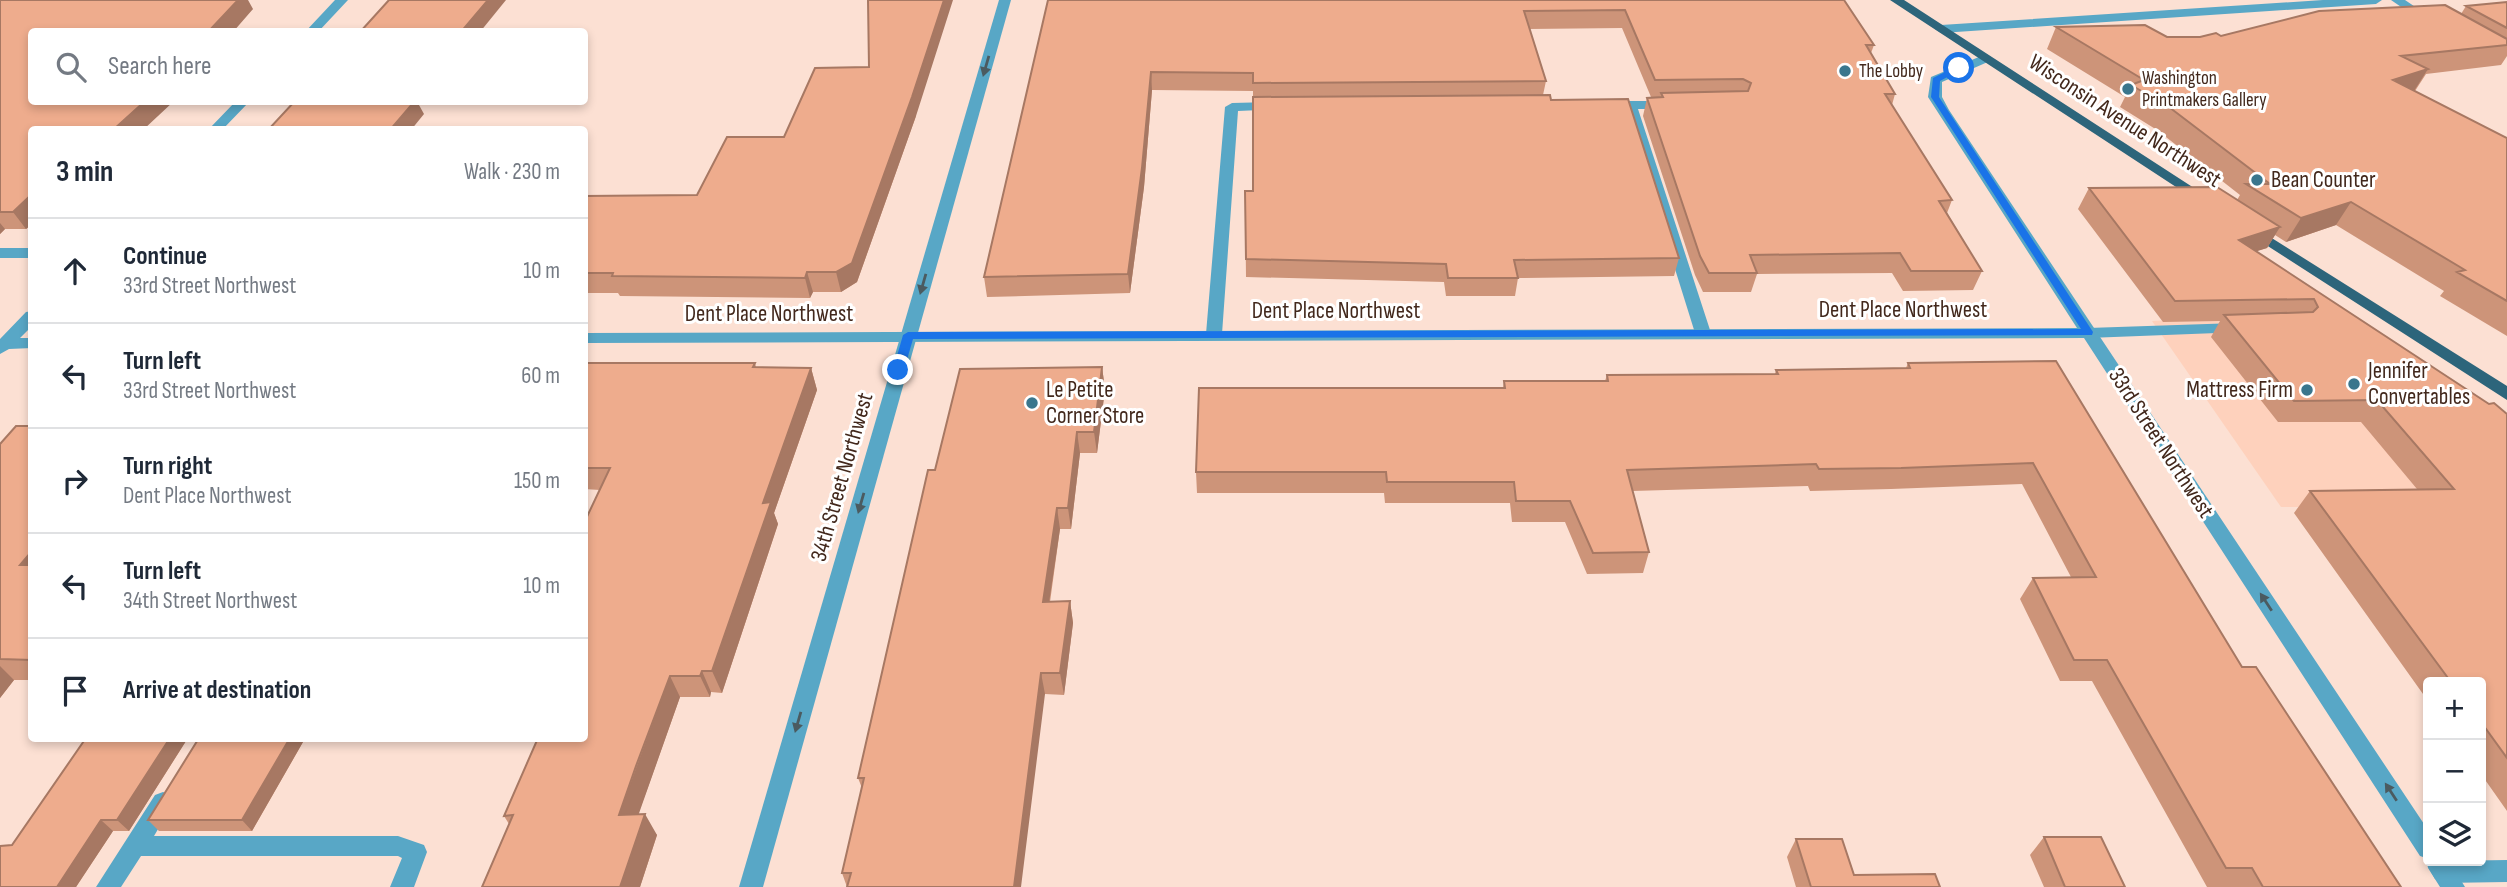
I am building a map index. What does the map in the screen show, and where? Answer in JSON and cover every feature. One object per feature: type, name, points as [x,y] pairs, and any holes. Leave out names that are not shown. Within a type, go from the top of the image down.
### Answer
[{"type":"main road","name":"Wisconsin Avenue Northwest","points":[[1896,0],[2218,208]]},
{"type":"main road","points":[[2241,222],[2507,394]]},
{"type":"street","points":[[315,28],[342,0]]},
{"type":"street","name":"34th Street Northwest","points":[[751,887],[1005,0]]},
{"type":"street","points":[[1941,29],[2376,0]]},
{"type":"street","points":[[2397,0],[2444,29]]},
{"type":"street","name":"33rd Street Northwest","points":[[1986,58],[1936,80],[1935,97],[2423,841]]},
{"type":"street","points":[[1589,105],[1684,104]]},
{"type":"street","points":[[218,126],[239,105]]},
{"type":"street","points":[[1630,105],[1703,333]]},
{"type":"street","points":[[1214,334],[1232,107],[1287,106]]},
{"type":"street","points":[[0,253],[28,253]]},
{"type":"street","points":[[3,346],[28,320]]},
{"type":"street","name":"Dent Place Northwest","points":[[588,338],[2088,332],[2254,328]]},
{"type":"street","points":[[3,346],[28,343]]},
{"type":"street","points":[[108,887],[175,782]]},
{"type":"street","points":[[134,846],[398,846],[416,852],[402,887]]},
{"type":"street","points":[[2444,873],[2507,871]]},
{"type":"shaded area","points":[[2310,313],[2507,444],[2427,507],[2281,507],[2152,321]]},
{"type":"building","points":[[0,0],[238,0],[212,28],[28,28],[28,105],[141,105],[117,126],[28,126],[28,198],[13,212],[0,212]]},
{"type":"building","points":[[389,0],[488,0],[464,28],[364,28]]},
{"type":"building","points":[[868,0],[944,0],[852,263],[836,272],[807,272],[805,278],[612,276],[613,273],[588,273],[588,196],[697,195],[727,137],[784,137],[815,68],[869,67]]},
{"type":"building","points":[[1048,0],[1844,0],[1874,45],[1866,45],[1895,94],[1885,94],[1952,200],[1939,201],[1982,271],[1911,271],[1900,253],[1750,255],[1757,273],[1709,273],[1700,256],[1647,98],[1663,97],[1661,93],[1748,91],[1751,83],[1743,79],[1655,80],[1625,10],[1524,11],[1546,81],[1253,83],[1253,73],[1151,72],[1128,274],[984,277]]},
{"type":"building","points":[[2507,2],[2507,28],[2466,6]]},
{"type":"building","points":[[2445,5],[2507,39],[2507,45],[2401,56],[2428,69],[2393,80],[2507,138],[2507,301],[2457,272],[2465,270],[2351,202],[2301,218],[2246,184],[2270,184],[2169,107],[2131,85],[2144,80],[2056,27],[2145,25],[2167,37],[2200,37],[2216,33],[2221,36],[2319,11]]},
{"type":"building","points":[[1550,95],[1551,100],[1628,99],[1679,258],[1514,260],[1518,278],[1448,278],[1446,264],[1246,259],[1245,191],[1253,191],[1253,97]]},
{"type":"building","points":[[291,105],[411,105],[393,126],[272,126]]},
{"type":"building","points":[[2217,187],[2280,227],[2239,240],[2489,404],[2494,403],[2507,414],[2507,758],[2486,729],[2486,677],[2447,677],[2310,491],[2454,489],[2377,400],[2294,401],[2224,315],[2313,312],[2318,307],[2314,299],[2175,301],[2089,188]]},
{"type":"building","points":[[2056,361],[2242,667],[2256,667],[2401,887],[2263,887],[2252,868],[2226,868],[2107,660],[2074,660],[2033,578],[2096,577],[2033,463],[1819,469],[1816,464],[1627,470],[1649,552],[1593,553],[1570,501],[1516,501],[1514,482],[1387,482],[1386,472],[1196,472],[1199,388],[1505,388],[1504,381],[1608,381],[1607,375],[1778,374],[1776,370],[1910,368],[1908,363]]},
{"type":"building","points":[[588,363],[755,363],[753,367],[811,368],[763,503],[771,502],[712,671],[702,671],[700,676],[670,676],[636,766],[619,815],[645,814],[620,887],[482,887],[513,815],[504,816],[536,742],[588,742],[588,515],[610,468],[588,468]]},
{"type":"building","points":[[1102,367],[1094,432],[1077,432],[1068,508],[1057,508],[1043,602],[1070,601],[1060,673],[1041,673],[1014,887],[847,887],[851,873],[842,873],[864,778],[858,778],[928,470],[935,470],[960,369]]},
{"type":"building","points":[[16,426],[28,426],[28,556],[20,565],[28,565],[28,660],[0,659],[0,444]]},
{"type":"building","points":[[83,742],[167,742],[117,820],[101,820],[57,887],[0,887],[0,846],[12,845]]},
{"type":"building","points":[[197,742],[288,742],[242,820],[148,820]]},
{"type":"building","points":[[2044,837],[2101,837],[2125,887],[2065,887]]},
{"type":"building","points":[[1796,839],[1842,839],[1854,875],[1935,874],[1940,887],[1811,887]]},
{"type":"place","name":"The Lobby","points":[[1845,71]]},
{"type":"place","name":"Washington Printmakers Gallery","points":[[2128,89]]},
{"type":"place","name":"Bean Counter","points":[[2257,180]]},
{"type":"place","name":"Jennifer Convertables","points":[[2354,384]]},
{"type":"place","name":"Mattress Firm","points":[[2307,390]]},
{"type":"place","name":"Le Petite Corner Store","points":[[1032,403]]},
{"type":"route","points":[[898,370],[908,335],[2088,332],[1935,97],[1933,88],[1936,80],[1959,68]]}]
